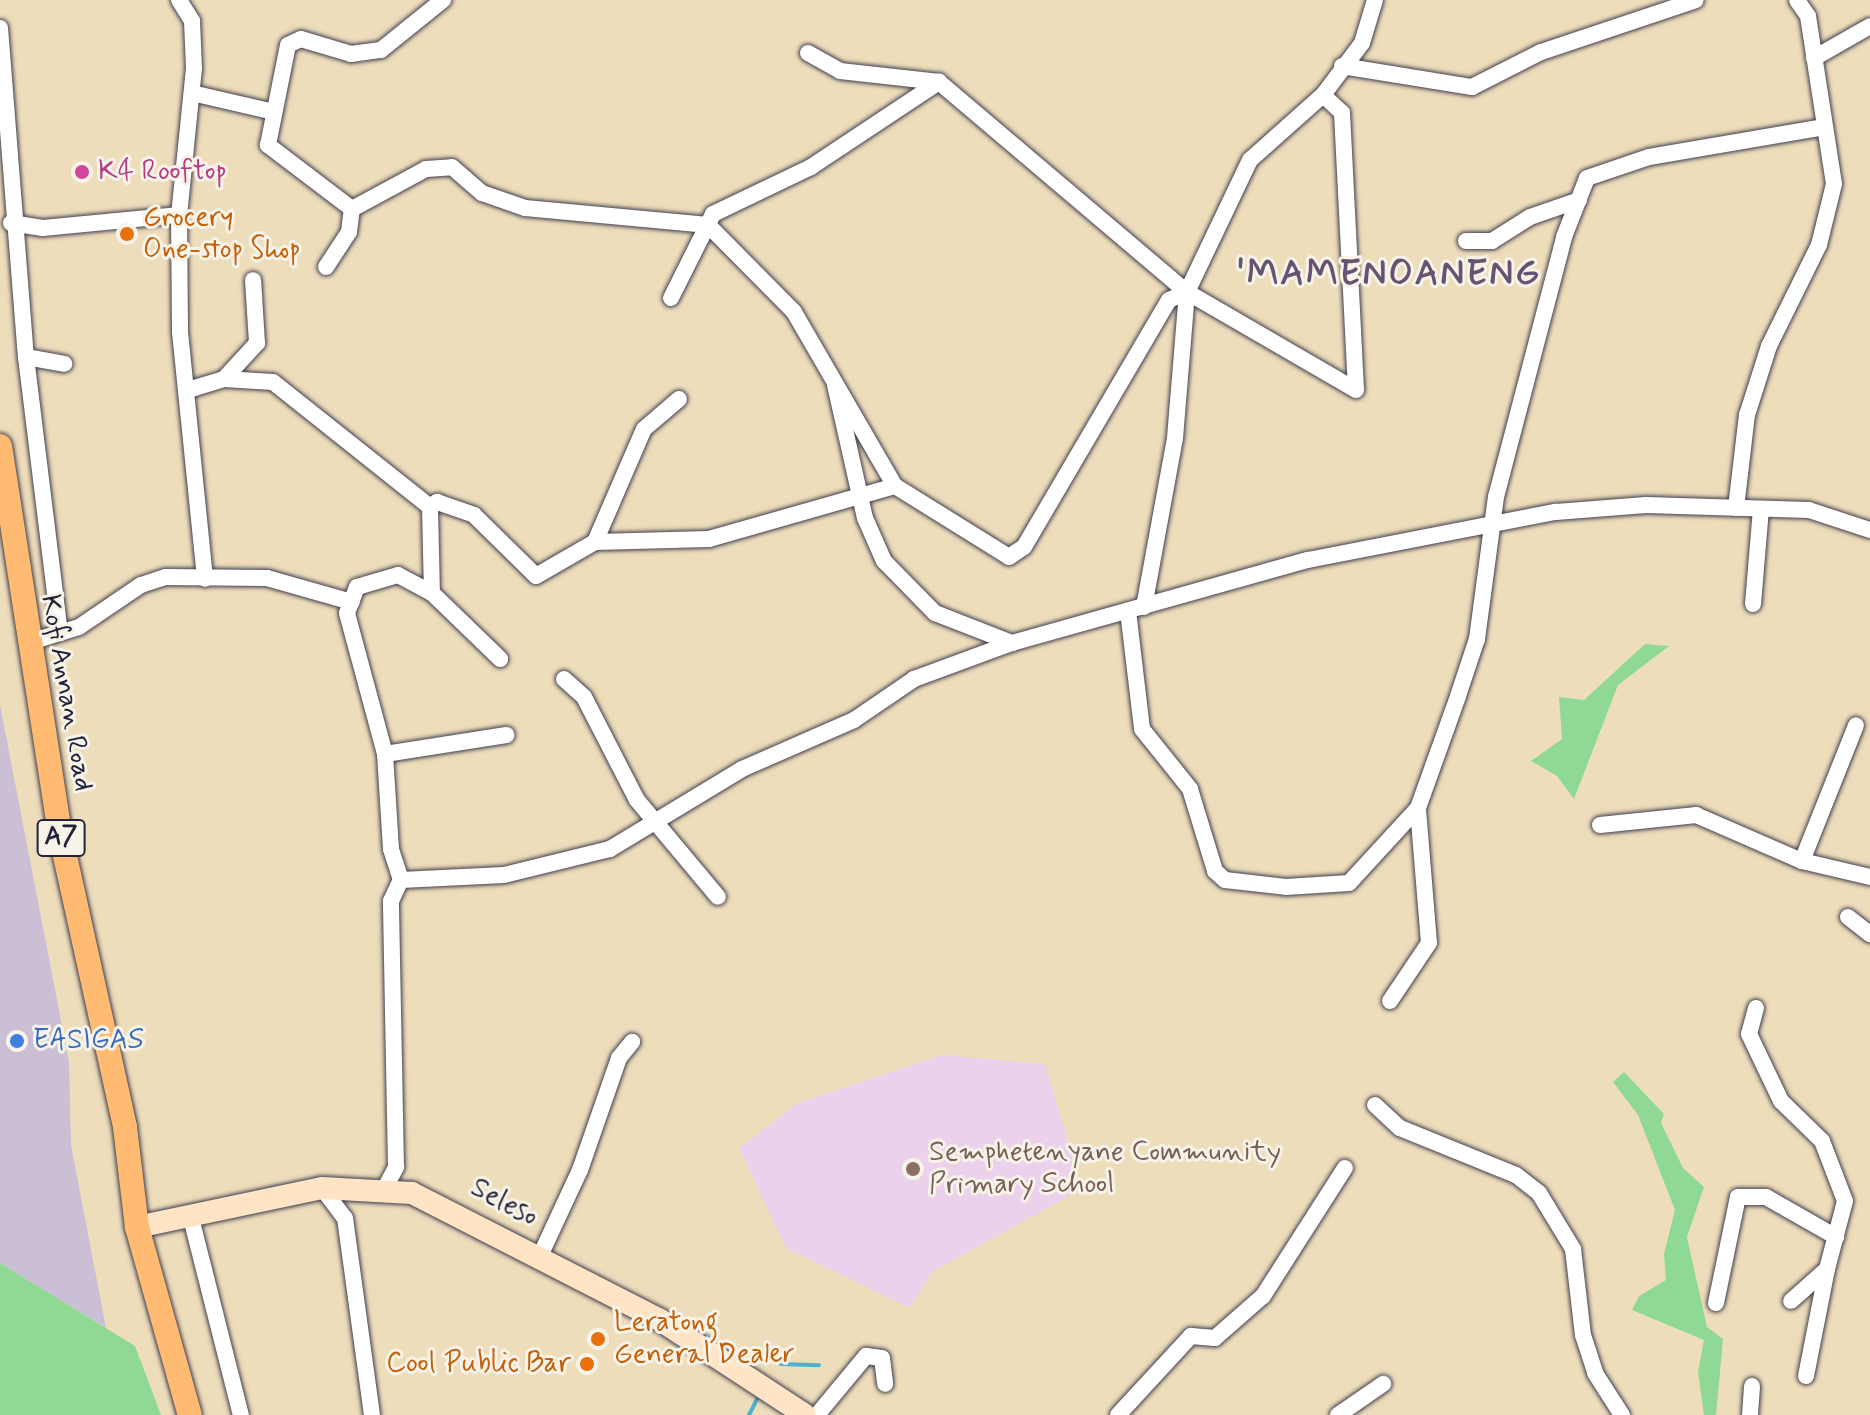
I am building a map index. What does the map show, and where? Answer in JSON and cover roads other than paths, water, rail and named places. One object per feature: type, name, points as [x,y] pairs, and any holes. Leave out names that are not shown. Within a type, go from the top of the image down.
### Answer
[{"type":"main road","name":"Kofi Annan Road","points":[[0,446],[27,643],[59,829],[125,1127],[137,1227],[190,1415]]},
{"type":"main road","name":"Seleso","points":[[137,1227],[322,1188],[385,1188],[447,1206],[540,1256],[731,1362],[805,1415]]},
{"type":"street","points":[[179,0],[192,21],[192,93],[179,215],[188,390],[205,579]]},
{"type":"street","points":[[352,209],[275,156],[268,145],[288,45],[301,39],[351,54],[381,50],[443,0]]},
{"type":"street","points":[[1375,0],[1362,43],[1323,95],[1250,160],[1187,292],[1175,438],[1136,609],[1142,729],[1190,789],[1215,871],[1225,880],[1334,889],[1389,847],[1418,808],[1477,639],[1491,523],[1587,178],[1649,157],[1824,127]]},
{"type":"street","points":[[1342,66],[1472,87],[1541,52],[1696,0]]},
{"type":"street","points":[[1736,508],[1747,415],[1769,346],[1819,245],[1834,184],[1814,58],[1797,0]]},
{"type":"street","points":[[1814,58],[1870,26]]},
{"type":"street","points":[[0,28],[1,107],[11,223],[60,632]]},
{"type":"street","points":[[808,53],[840,71],[939,82],[1187,292],[1356,390],[1342,113],[1323,95]]},
{"type":"street","points":[[671,298],[713,214],[811,167],[939,82]]},
{"type":"street","points":[[192,93],[274,112]]},
{"type":"street","points":[[326,267],[349,232],[352,209],[381,187],[452,167],[482,193],[525,208],[708,225],[794,312],[895,486],[1009,557],[1024,547],[1169,300],[1187,292]]},
{"type":"street","points":[[1466,241],[1492,241],[1530,217],[1579,200]]},
{"type":"street","points":[[11,223],[43,228],[179,215]]},
{"type":"street","points":[[224,379],[257,343],[253,280]]},
{"type":"street","points":[[26,357],[64,364]]},
{"type":"street","points":[[829,369],[860,494],[884,561],[910,589],[961,628],[1012,643]]},
{"type":"street","points":[[188,390],[224,379],[273,382],[430,507]]},
{"type":"street","points":[[595,542],[644,429],[679,399]]},
{"type":"street","points":[[430,507],[437,502],[474,515],[536,576],[595,542],[709,539],[895,486]]},
{"type":"street","points":[[401,880],[504,875],[572,861],[656,824],[742,769],[854,720],[914,679],[1012,643],[1308,560],[1491,523],[1646,505],[1809,510],[1870,530]]},
{"type":"street","points":[[430,507],[432,593]]},
{"type":"street","points":[[1753,604],[1761,509]]},
{"type":"street","points":[[385,1188],[396,1167],[391,901],[401,880],[391,849],[385,754],[347,613],[357,587],[398,575],[432,593],[500,659]]},
{"type":"street","points":[[27,643],[60,632],[120,604],[141,585],[205,579],[305,584],[352,602]]},
{"type":"street","points":[[564,679],[584,697],[607,751],[656,824],[718,897]]},
{"type":"street","points":[[1802,861],[1856,725]]},
{"type":"street","points":[[385,754],[507,735]]},
{"type":"street","points":[[1390,1001],[1429,943],[1418,808]]},
{"type":"street","points":[[1600,825],[1696,815],[1802,861],[1870,877]]},
{"type":"street","points":[[1848,917],[1870,934]]},
{"type":"street","points":[[1756,1008],[1749,1034],[1781,1101],[1822,1141],[1845,1201],[1827,1269],[1806,1376]]},
{"type":"street","points":[[540,1256],[580,1170],[619,1058],[632,1042]]},
{"type":"street","points":[[1375,1105],[1400,1128],[1516,1175],[1539,1193],[1573,1249],[1583,1335],[1595,1373],[1622,1415]]},
{"type":"street","points":[[1118,1415],[1191,1336],[1215,1338],[1263,1296],[1345,1168]]},
{"type":"street","points":[[322,1188],[345,1218],[372,1415]]},
{"type":"street","points":[[1716,1303],[1738,1197],[1766,1197],[1836,1237]]},
{"type":"street","points":[[190,1214],[241,1415]]},
{"type":"street","points":[[1791,1301],[1827,1269]]},
{"type":"street","points":[[817,1415],[866,1356],[882,1358],[885,1384]]},
{"type":"street","points":[[1338,1415],[1383,1384]]},
{"type":"street","points":[[1750,1415],[1752,1386]]},
{"type":"waterway","points":[[781,1364],[819,1365]]},
{"type":"waterway","points":[[749,1415],[758,1397]]},
{"type":"place","name":"K4 Rooftop","points":[[82,172]]},
{"type":"place","name":"Grocery One-stop Shop","points":[[127,234]]},
{"type":"place","name":"EASIGAS","points":[[17,1041]]},
{"type":"place","name":"Semphetenyane Community Primary School","points":[[913,1169]]},
{"type":"place","name":"Leratong General Dealer","points":[[598,1339]]},
{"type":"place","name":"Cool Public Bar","points":[[587,1364]]},
{"type":"district","name":"'MAMENOANENG","points":[[1389,275]]}]
